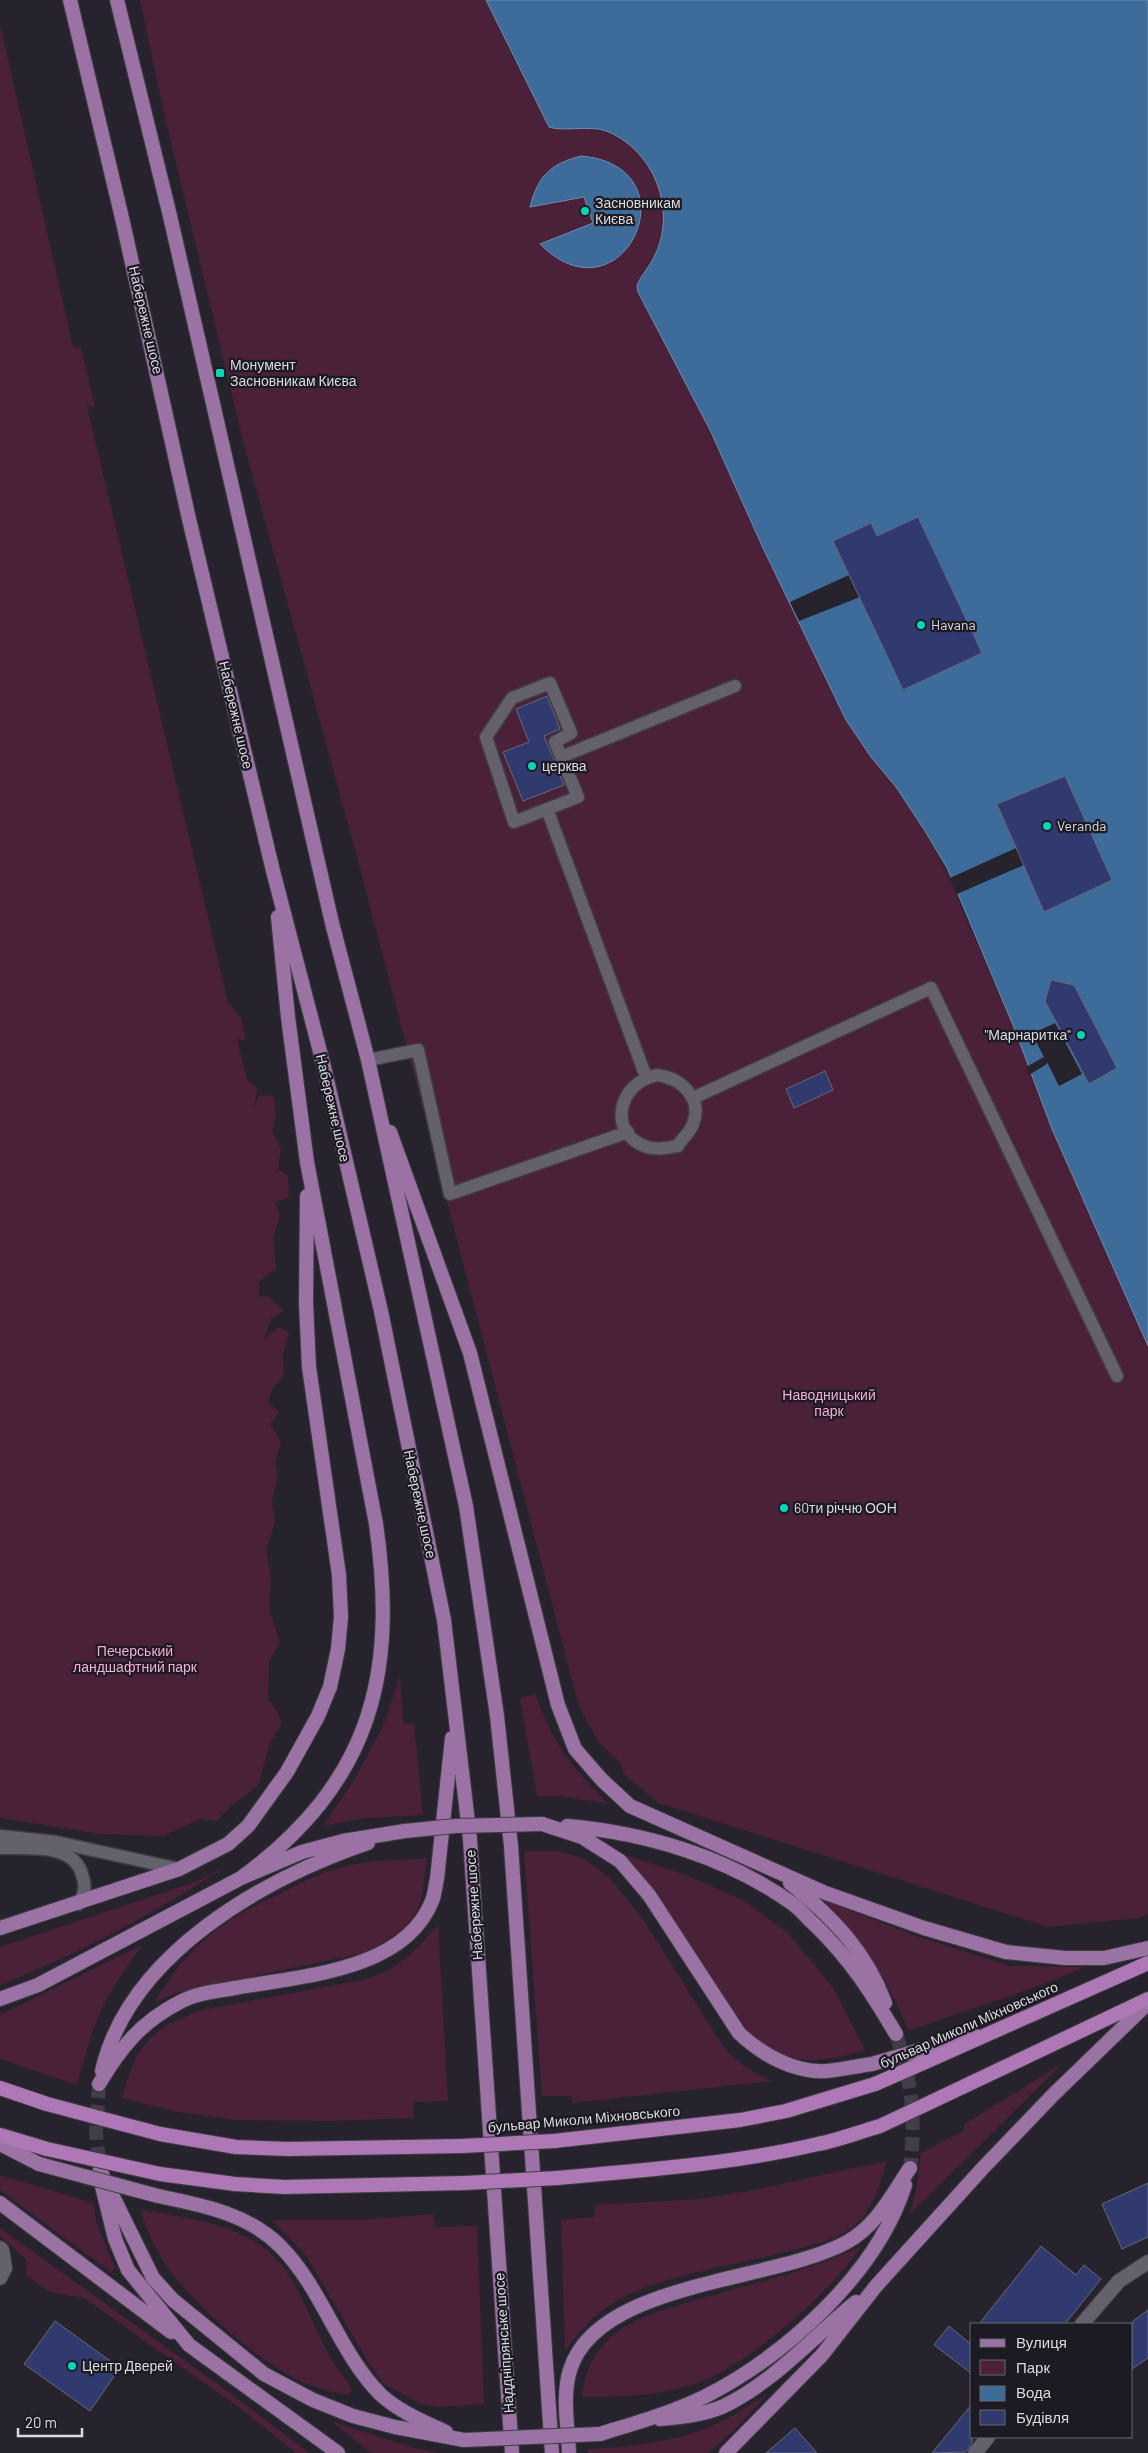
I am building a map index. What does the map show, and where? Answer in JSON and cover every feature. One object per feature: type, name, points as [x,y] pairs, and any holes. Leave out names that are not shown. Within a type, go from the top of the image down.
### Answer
[{"type":"highway","name":"бульвар Миколи Міхновського","points":[[0,2088],[47,2104],[160,2134],[236,2147],[288,2149],[462,2146],[554,2140],[740,2120],[786,2111],[875,2084],[922,2056],[1002,2028],[1148,1963]]},
{"type":"highway","points":[[0,2135],[47,2149],[160,2174],[235,2184],[284,2187],[465,2183],[557,2178],[705,2164],[819,2144],[880,2126],[1148,1999]]},
{"type":"main road","name":"Набережне шосе","points":[[70,0],[122,218],[189,518],[273,871],[324,1067],[381,1311],[444,1620],[470,1839],[496,2233]]},
{"type":"main road","points":[[117,0],[170,216],[332,923],[368,1060],[396,1198],[466,1506],[483,1615],[511,1846],[552,2453]]},
{"type":"main road","points":[[242,1878],[267,1860],[320,1805],[335,1784],[358,1743],[376,1692],[381,1663],[384,1621],[383,1572],[376,1524],[307,1162],[288,1017],[273,871]]},
{"type":"main road","points":[[372,1082],[470,1354],[558,1705],[575,1749],[602,1780],[630,1806],[823,1892],[924,1928],[1006,1952],[1065,1958],[1104,1958],[1148,1948]]},
{"type":"main road","points":[[0,1928],[79,1904],[179,1869],[228,1844],[248,1826],[287,1772],[318,1716],[330,1687],[338,1649],[341,1616],[339,1575],[309,1367],[306,1303],[307,1162]]},
{"type":"main road","points":[[405,1831],[331,1856],[280,1881],[213,1921],[154,1973],[121,2017],[107,2048],[98,2084],[119,2050],[146,2022],[182,2001],[219,1991],[349,1967],[369,1960],[396,1945],[418,1924],[432,1901],[437,1878],[455,1713]]},
{"type":"main road","points":[[0,1999],[38,1985],[242,1878],[302,1852],[343,1841],[405,1831],[455,1826],[542,1824],[602,1829],[650,1838],[710,1859],[794,1905],[828,1938],[860,1974],[896,2034],[874,1976],[861,1954],[826,1912],[776,1872]]},
{"type":"main road","points":[[542,1824],[582,1837],[620,1861],[649,1895],[739,2033],[753,2047],[787,2063],[824,2071],[922,2056]]},
{"type":"main road","points":[[726,2453],[822,2355],[876,2286],[1047,2102],[1148,2003]]},
{"type":"main road","points":[[0,2144],[39,2164],[158,2196],[222,2210],[253,2226],[279,2244],[302,2274],[356,2362],[381,2394],[413,2416],[464,2440]]},
{"type":"main road","points":[[189,2345],[128,2270],[115,2239],[106,2206],[100,2170],[153,2278],[173,2300],[264,2374],[313,2400],[354,2416],[395,2428],[464,2440],[600,2434],[644,2421],[703,2397],[754,2367],[806,2325],[850,2280],[877,2245],[892,2221],[910,2168],[881,2215],[847,2242],[815,2256],[665,2295],[613,2318],[585,2342],[570,2369],[567,2395],[569,2453]]},
{"type":"main road","points":[[0,2203],[189,2345],[338,2453]]},
{"type":"main road","name":"Наддніпрянське шосе","points":[[496,2233],[512,2453]]},
{"type":"main road","points":[[644,2421],[684,2417],[724,2406],[776,2373],[876,2286]]},
{"type":"street","points":[[0,2248],[5,2268],[0,2278]]},
{"type":"street","points":[[1083,2323],[1119,2282],[1148,2262]]},
{"type":"street","points":[[975,2453],[987,2438]]},
{"type":"lane","points":[[550,683],[571,733],[556,742],[561,757],[578,797],[514,822],[486,737],[512,698],[550,683]]},
{"type":"lane","points":[[561,757],[735,686]]},
{"type":"lane","points":[[547,809],[646,1077]]},
{"type":"lane","points":[[693,1098],[931,988],[1117,1376]]},
{"type":"lane","points":[[368,1060],[418,1050],[450,1194],[628,1132]]},
{"type":"lane","points":[[657,1075],[674,1079],[687,1089],[693,1098],[696,1110],[694,1122],[689,1133],[678,1146],[657,1149],[646,1147],[636,1141],[628,1132],[621,1111],[623,1100],[628,1090],[646,1077],[657,1075]]},
{"type":"lane","points":[[0,1836],[56,1842],[179,1869]]},
{"type":"lane","points":[[0,1848],[54,1850],[73,1858],[81,1870],[86,1885],[79,1904]]},
{"type":"green space","name":"Наводницький парк","points":[[140,0],[486,0],[515,61],[555,129],[579,128],[601,131],[621,139],[637,152],[650,168],[659,187],[663,209],[662,233],[655,253],[637,285],[638,292],[719,450],[846,718],[857,737],[907,803],[926,832],[942,863],[1148,1337],[1148,1914],[1138,1918],[1048,1927],[659,1803],[624,1774],[620,1762],[599,1743],[579,1707],[356,853],[243,441],[164,113]]},
{"type":"green space","name":"Печерський ландшафтний парк","points":[[0,24],[73,347],[81,348],[95,407],[87,406],[228,1002],[241,1018],[246,1040],[237,1039],[247,1080],[257,1088],[254,1107],[259,1096],[273,1095],[276,1117],[272,1130],[281,1149],[278,1169],[288,1176],[289,1197],[275,1202],[280,1216],[273,1237],[276,1268],[259,1282],[259,1296],[269,1297],[284,1311],[271,1319],[263,1341],[278,1327],[289,1333],[283,1354],[284,1375],[272,1389],[268,1403],[279,1412],[270,1424],[281,1442],[275,1462],[278,1476],[272,1501],[275,1522],[266,1550],[271,1577],[269,1608],[280,1643],[269,1661],[268,1700],[275,1707],[282,1723],[270,1743],[258,1786],[232,1805],[217,1821],[200,1819],[163,1836],[101,1834],[0,1818]]},
{"type":"green space","points":[[400,1676],[403,1724],[414,1723],[423,1815],[366,1818],[323,1826],[354,1780],[384,1724]]},
{"type":"green space","points":[[535,1694],[549,1727],[565,1754],[584,1778],[609,1804],[559,1796],[537,1796],[520,1698]]},
{"type":"green space","points":[[524,1851],[560,1851],[584,1859],[610,1878],[645,1922],[724,2048],[745,2067],[771,2081],[573,2103],[571,2096],[542,2096]]},
{"type":"green space","points":[[625,1855],[683,1874],[743,1900],[788,1933],[832,1986],[865,2050],[827,2059],[802,2059],[778,2053],[757,2040],[736,2015],[649,1884]]},
{"type":"green space","points":[[427,1858],[421,1902],[412,1918],[402,1930],[368,1952],[176,1993],[155,2002],[181,1964],[194,1949],[242,1913],[306,1881],[338,1868],[366,1862]]},
{"type":"green space","points":[[230,1864],[147,1915],[60,1959],[0,1985],[0,1947],[198,1881]]},
{"type":"green space","points":[[823,1900],[913,1935],[1010,1966],[1084,1967],[1019,1993],[908,2031],[892,1994],[873,1961],[850,1930]]},
{"type":"green space","points":[[438,1925],[448,2101],[413,2102],[414,2118],[331,2121],[236,2120],[178,2112],[122,2098],[127,2080],[139,2052],[147,2041],[169,2024],[202,2010],[367,1979],[389,1969],[407,1957]]},
{"type":"green space","points":[[142,1945],[115,1984],[100,2012],[77,2085],[0,2059],[0,2015]]},
{"type":"green space","points":[[1062,2064],[910,2214],[917,2185],[921,2153],[964,2130],[964,2124]]},
{"type":"green space","points":[[887,2161],[872,2204],[862,2219],[847,2231],[812,2245],[667,2280],[644,2288],[601,2311],[565,2351],[561,2220],[594,2217],[594,2205],[699,2199],[754,2190]]},
{"type":"green space","points":[[0,2175],[93,2203],[97,2224],[115,2268],[111,2272],[0,2190]]},
{"type":"green space","points":[[140,2210],[215,2224],[250,2239],[266,2250],[280,2263],[293,2282],[328,2353],[352,2389],[349,2395],[305,2383],[270,2363],[230,2333],[194,2299],[168,2268],[152,2240]]},
{"type":"green space","points":[[433,2214],[435,2227],[477,2226],[484,2404],[438,2407],[421,2404],[385,2385],[369,2364],[308,2258],[272,2220],[361,2220]]},
{"type":"green space","points":[[0,2228],[230,2393],[309,2453],[296,2453],[244,2411],[84,2298],[50,2292],[26,2275],[26,2259],[0,2236]]},
{"type":"green space","points":[[861,2246],[830,2285],[809,2306],[761,2346],[713,2377],[665,2392],[624,2396],[582,2397],[589,2368],[598,2351],[612,2336],[628,2325],[645,2316],[663,2310],[820,2264]]},
{"type":"green space","points":[[769,2393],[733,2431],[708,2453],[588,2453],[588,2449],[624,2447],[696,2432],[730,2417]]},
{"type":"green space","points":[[331,2421],[414,2448],[438,2453],[371,2453]]},
{"type":"water","points":[[486,0],[1148,0],[1148,1346],[1052,1129],[1015,1030],[947,868],[896,787],[871,757],[846,720],[763,548],[710,430],[638,292],[637,285],[655,255],[661,237],[662,201],[657,183],[648,166],[637,152],[623,140],[606,131],[599,129],[561,129],[549,127]]},
{"type":"water","points":[[581,156],[616,166],[635,186],[641,210],[635,235],[620,255],[598,267],[570,264],[540,244],[593,223],[584,197],[530,207],[541,179],[553,167]]},
{"type":"pier","points":[[849,575],[860,597],[799,621],[790,602]]},
{"type":"pier","points":[[1016,848],[1024,865],[957,894],[950,878]]},
{"type":"pier","points":[[1055,1023],[1082,1074],[1059,1086],[1047,1062],[1047,1064],[1029,1075],[1026,1067],[1044,1057],[1032,1034]]},
{"type":"building","name":"Havana","points":[[918,517],[982,653],[903,690],[833,541],[871,523],[877,536]]},
{"type":"building","points":[[547,696],[560,729],[544,736],[564,785],[523,801],[503,752],[529,742],[516,709]]},
{"type":"building","name":"Veranda","points":[[1065,776],[1112,880],[1044,912],[997,804]]},
{"type":"building","name":"\"Марнаритка\"","points":[[1051,980],[1074,985],[1117,1068],[1089,1084],[1045,1001]]},
{"type":"building","points":[[825,1071],[833,1090],[794,1108],[786,1089]]},
{"type":"building","points":[[1148,2183],[1148,2237],[1122,2249],[1102,2204]]},
{"type":"building","points":[[1041,2246],[1076,2275],[1084,2265],[1101,2279],[1066,2323],[980,2323]]},
{"type":"building","points":[[1148,2310],[1148,2358],[1133,2368],[1133,2323]]},
{"type":"building","name":"Центр Дверей","points":[[55,2321],[120,2368],[90,2411],[24,2364]]},
{"type":"building","points":[[949,2326],[970,2343],[970,2372],[934,2345]]},
{"type":"building","points":[[970,2406],[970,2438],[972,2438],[972,2443],[966,2452],[932,2453]]},
{"type":"building","points":[[795,2428],[817,2453],[766,2453]]},
{"type":"tunnel","points":[[896,2034],[906,2068],[911,2100],[913,2132],[910,2168]]},
{"type":"tunnel","points":[[99,2084],[96,2132],[100,2170]]},
{"type":"place","name":"Засновникам Києва","points":[[585,211]]},
{"type":"place","name":"Монумент Засновникам Києва","points":[[220,373]]},
{"type":"place","name":"Havana","points":[[921,625]]},
{"type":"place","name":"церква","points":[[532,766]]},
{"type":"place","name":"Veranda","points":[[1047,826]]},
{"type":"place","name":"\"Марнаритка\"","points":[[1081,1035]]},
{"type":"place","name":"60ти річчю ООН","points":[[784,1508]]},
{"type":"place","name":"Центр Дверей","points":[[72,2366]]}]
